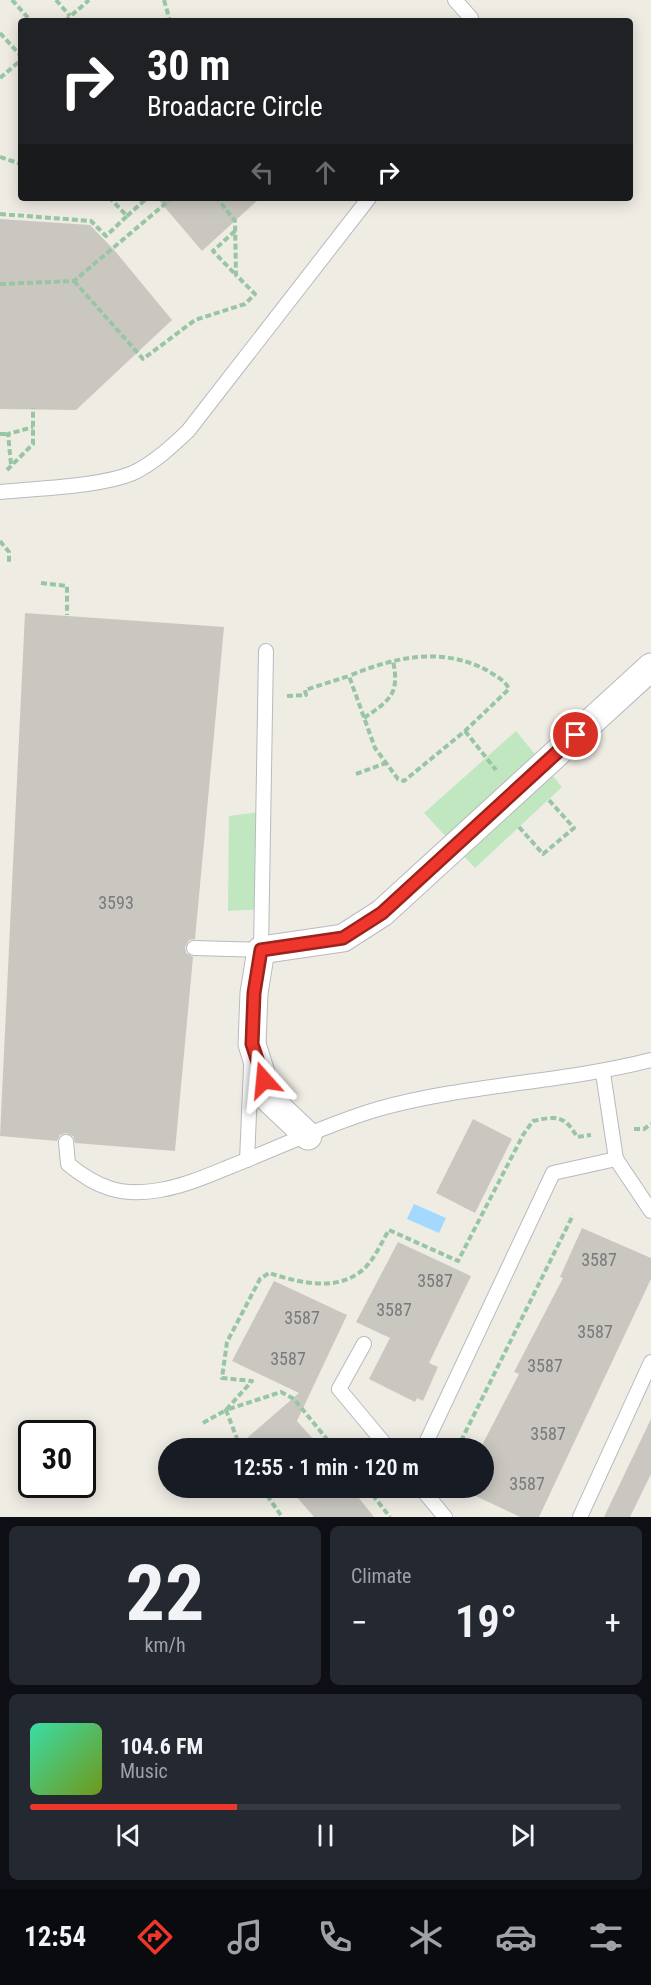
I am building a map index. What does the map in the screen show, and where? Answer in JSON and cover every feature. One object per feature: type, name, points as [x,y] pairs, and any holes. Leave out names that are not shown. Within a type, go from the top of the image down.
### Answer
[{"type":"street","points":[[308,1136],[269,1099],[252,1044],[254,993],[261,950],[343,938],[382,913],[651,667]]},
{"type":"lane","points":[[455,0],[471,18]]},
{"type":"lane","points":[[0,492],[113,479],[148,465],[188,431],[367,201]]},
{"type":"lane","points":[[194,948],[261,950],[266,651]]},
{"type":"lane","points":[[247,1160],[252,1044]]},
{"type":"lane","points":[[66,1142],[69,1164],[89,1181],[125,1193],[161,1190],[377,1110],[452,1093],[603,1073],[651,1060]]},
{"type":"lane","points":[[603,1073],[616,1159],[651,1211]]},
{"type":"lane","points":[[428,1438],[553,1173],[616,1159]]},
{"type":"lane","points":[[364,1344],[339,1389],[380,1438]]},
{"type":"lane","points":[[580,1517],[651,1362]]},
{"type":"lane","points":[[429,1498],[445,1517]]},
{"type":"path","points":[[12,0],[28,18]]},
{"type":"path","points":[[56,0],[70,16],[89,0]]},
{"type":"path","points":[[164,0],[169,18]]},
{"type":"path","points":[[0,33],[18,54]]},
{"type":"path","points":[[0,78],[18,61]]},
{"type":"path","points":[[0,157],[18,163]]},
{"type":"path","points":[[113,201],[127,216]]},
{"type":"path","points":[[0,214],[91,221],[106,236],[144,201]]},
{"type":"path","points":[[0,284],[74,281],[167,201]]},
{"type":"path","points":[[219,201],[235,221],[236,274]]},
{"type":"path","points":[[74,281],[143,359],[195,320],[245,304],[255,294],[213,251],[236,231]]},
{"type":"path","points":[[6,470],[33,444],[33,408]]},
{"type":"path","points":[[0,434],[33,427]]},
{"type":"path","points":[[8,434],[11,465]]},
{"type":"path","points":[[0,541],[9,552],[9,564]]},
{"type":"path","points":[[41,583],[67,586],[67,615]]},
{"type":"path","points":[[306,695],[305,690],[393,661],[429,655],[451,657],[476,665],[507,684],[509,688],[507,694],[404,781],[398,779],[375,748],[349,676]]},
{"type":"path","points":[[364,718],[385,704],[393,694],[397,681],[393,661]]},
{"type":"path","points":[[465,731],[477,746]]},
{"type":"path","points":[[356,774],[386,763]]},
{"type":"path","points":[[499,805],[543,854],[574,828],[529,778]]},
{"type":"path","points":[[226,1410],[252,1381],[222,1378],[227,1342],[260,1279],[269,1273],[311,1284],[339,1281],[360,1272],[375,1254],[389,1230],[458,1261],[523,1135],[533,1121],[554,1117],[569,1124],[577,1137],[612,1131],[644,1129],[651,1124]]},
{"type":"path","points":[[462,1438],[573,1215]]},
{"type":"path","points":[[203,1423],[226,1410],[281,1392],[294,1399],[326,1438]]},
{"type":"path","points":[[226,1410],[237,1438]]},
{"type":"path","points":[[269,1498],[282,1517]]},
{"type":"path","points":[[375,1498],[390,1517]]},
{"type":"green space","points":[[516,731],[562,787],[475,868],[424,813]]},
{"type":"green space","points":[[260,812],[264,909],[228,911],[229,816]]},
{"type":"water","points":[[414,1204],[446,1218],[439,1233],[407,1219]]},
{"type":"building","points":[[160,201],[257,201],[202,251]]},
{"type":"building","points":[[0,219],[90,225],[115,251],[172,320],[76,410],[0,409]]},
{"type":"building","points":[[25,613],[224,627],[195,939],[189,940],[185,947],[186,953],[193,957],[175,1151],[75,1143],[73,1136],[66,1133],[60,1135],[57,1141],[0,1136]]},
{"type":"building","points":[[473,1119],[512,1139],[475,1213],[436,1193]]},
{"type":"building","points":[[582,1228],[651,1258],[651,1279],[539,1517],[520,1517],[480,1498],[494,1498],[494,1438],[486,1438],[519,1374],[514,1372],[563,1278],[560,1277]]},
{"type":"building","points":[[398,1242],[471,1276],[429,1363],[438,1367],[423,1401],[417,1398],[415,1402],[369,1379],[390,1338],[356,1322]]},
{"type":"building","points":[[274,1281],[347,1315],[297,1421],[312,1438],[247,1438],[299,1393],[232,1361]]},
{"type":"building","points":[[651,1419],[651,1474],[630,1517],[604,1517]]},
{"type":"building","points":[[298,1498],[359,1498],[374,1517],[314,1517]]},
{"type":"route","points":[[264,1080],[252,1044],[254,993],[261,950],[343,938],[382,913],[576,735]]}]
